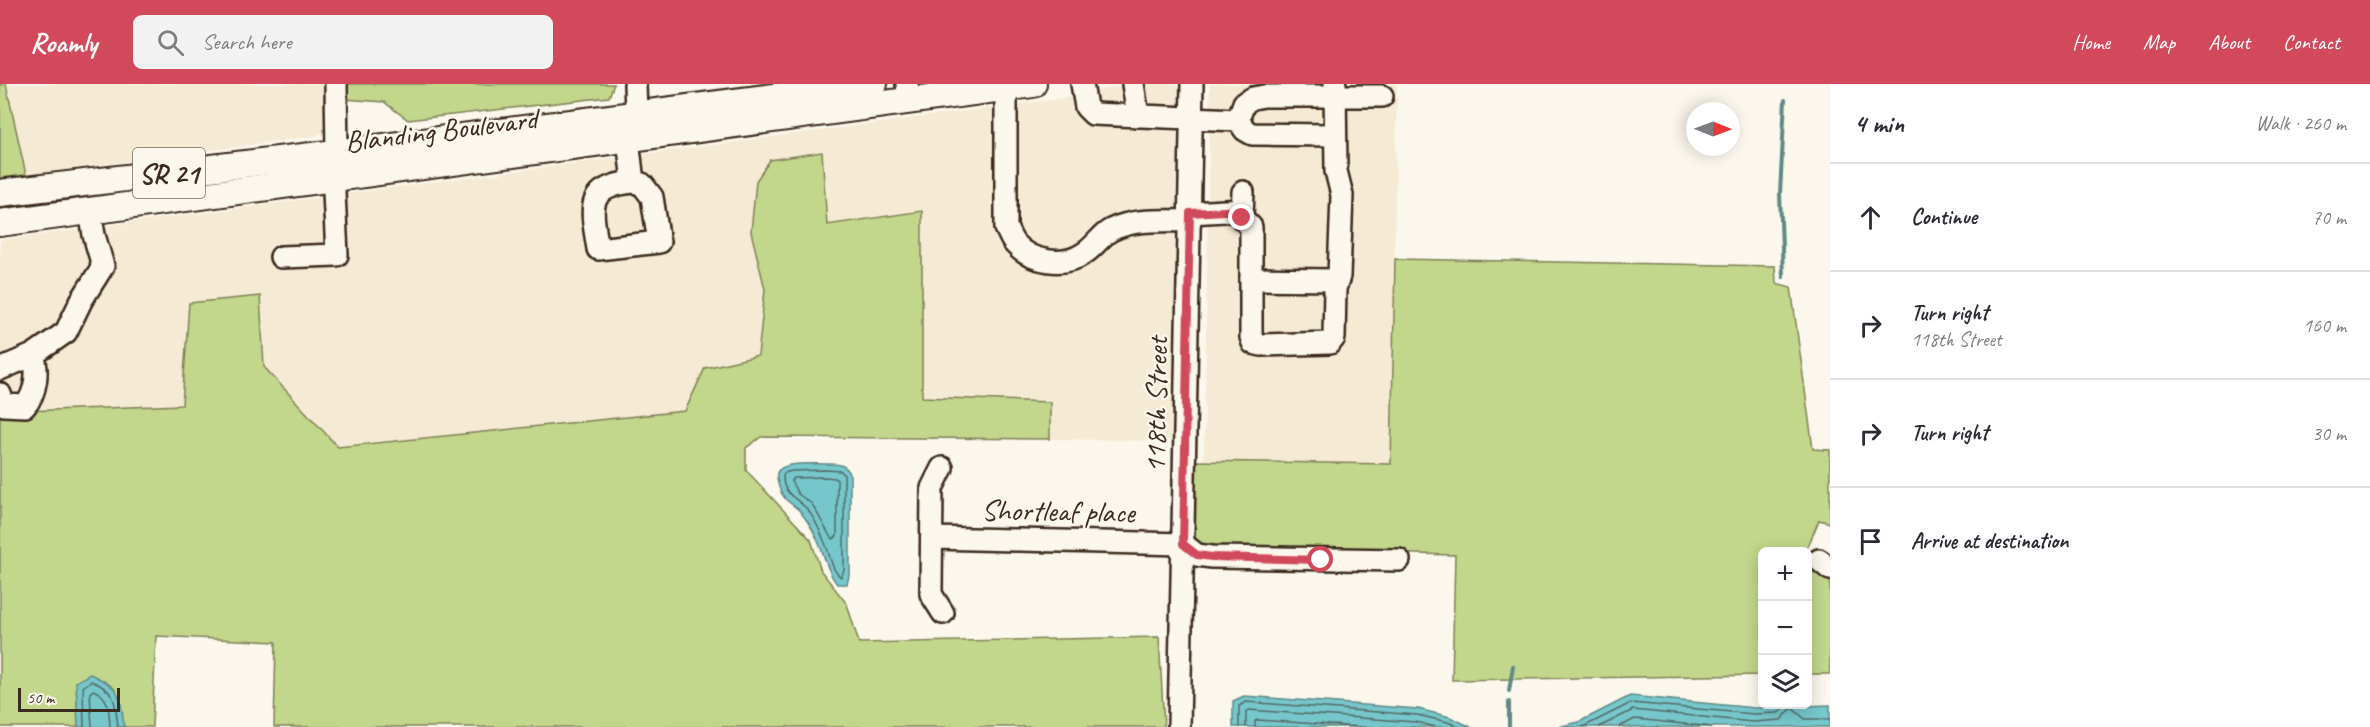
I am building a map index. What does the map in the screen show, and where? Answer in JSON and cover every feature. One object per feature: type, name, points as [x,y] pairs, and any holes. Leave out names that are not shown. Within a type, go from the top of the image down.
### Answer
[{"type":"main road","name":"Blanding Boulevard","points":[[0,223],[90,211],[336,165],[636,113],[874,84]]},
{"type":"main road","name":"Blanding Boulevard","points":[[0,193],[48,187],[571,147],[909,93],[1006,89],[1033,84]]},
{"type":"main road","points":[[628,139],[647,124],[692,107]]},
{"type":"main road","points":[[571,147],[615,130],[636,113]]},
{"type":"main road","points":[[48,187],[52,216]]},
{"type":"street","points":[[281,256],[337,255],[336,84]]},
{"type":"street","points":[[635,84],[636,113]]},
{"type":"street","points":[[1082,84],[1088,111],[1093,114],[1238,120]]},
{"type":"street","points":[[1133,84],[1137,116]]},
{"type":"street","name":"118th Street","points":[[1179,727],[1192,84]]},
{"type":"street","points":[[1006,89],[1006,228],[1013,243],[1025,253],[1045,260],[1064,262],[1083,255],[1110,230],[1129,224],[1190,217],[1242,201],[1242,218],[1251,227],[1251,337],[1253,343],[1261,345],[1330,343],[1334,338],[1342,195],[1335,171],[1335,90]]},
{"type":"street","points":[[1238,120],[1244,103],[1264,96],[1335,90],[1382,96]]},
{"type":"street","points":[[1238,120],[1245,130],[1252,134],[1335,135]]},
{"type":"street","points":[[628,139],[633,182]]},
{"type":"street","points":[[0,369],[33,355],[66,332],[81,301],[103,266],[90,211]]},
{"type":"street","points":[[1251,279],[1338,280]]},
{"type":"street","points":[[0,394],[4,405],[25,406],[32,398],[37,366],[33,355]]},
{"type":"street","points":[[942,468],[932,489],[931,594],[943,613]]},
{"type":"street","name":"Shortleaf place","points":[[932,538],[1183,544]]},
{"type":"street","points":[[1183,544],[1197,555],[1212,557],[1399,560]]},
{"type":"shaded area","points":[[6,84],[330,84],[327,128],[316,136],[26,175]]},
{"type":"shaded area","points":[[1130,84],[1177,84],[1183,104],[1178,438],[1164,441],[1050,439],[1050,402],[922,397],[922,211],[827,225],[822,152],[751,232],[765,289],[758,356],[705,368],[686,411],[338,447],[264,367],[259,296],[189,303],[182,405],[0,412],[0,240],[1057,99]]},
{"type":"shaded area","points":[[1210,84],[1397,84],[1391,464],[1204,461]]},
{"type":"green space","points":[[0,84],[6,84],[26,175],[0,178]]},
{"type":"green space","points":[[344,84],[614,84],[609,97],[408,120],[384,102],[344,99]]},
{"type":"green space","points":[[822,152],[827,225],[922,211],[922,397],[1050,402],[1050,439],[761,437],[746,448],[746,470],[811,540],[821,571],[847,604],[859,643],[1159,637],[1164,727],[274,727],[276,642],[156,636],[152,727],[0,727],[0,412],[182,405],[189,303],[260,296],[264,367],[338,447],[685,411],[705,368],[758,356],[765,289],[751,232],[756,181],[770,160]]},
{"type":"green space","points":[[1395,259],[1775,266],[1776,283],[1791,287],[1813,449],[1830,450],[1830,523],[1819,520],[1808,547],[1758,547],[1758,675],[1452,680],[1455,555],[1191,548],[1194,461],[1391,464]]},
{"type":"green space","points":[[1812,561],[1830,576],[1830,674],[1812,674]]},
{"type":"water","points":[[837,464],[846,468],[850,474],[850,572],[847,584],[837,584],[834,580],[812,529],[799,510],[784,497],[777,480],[777,473],[780,469],[791,465]]},
{"type":"water","points":[[90,674],[114,688],[118,693],[124,727],[78,727],[76,682]]},
{"type":"water","points":[[1244,696],[1418,709],[1450,717],[1471,727],[1233,727],[1233,701]]},
{"type":"water","points":[[1630,696],[1758,709],[1812,709],[1812,706],[1830,705],[1830,727],[1558,727],[1579,722]]},
{"type":"waterway","points":[[1783,277],[1780,193],[1785,100]]},
{"type":"waterway","points":[[1509,691],[1513,666]]},
{"type":"waterway","points":[[1509,702],[1509,727]]},
{"type":"route","points":[[1242,218],[1242,210],[1190,213],[1183,544],[1197,555],[1212,557],[1321,560]]}]
